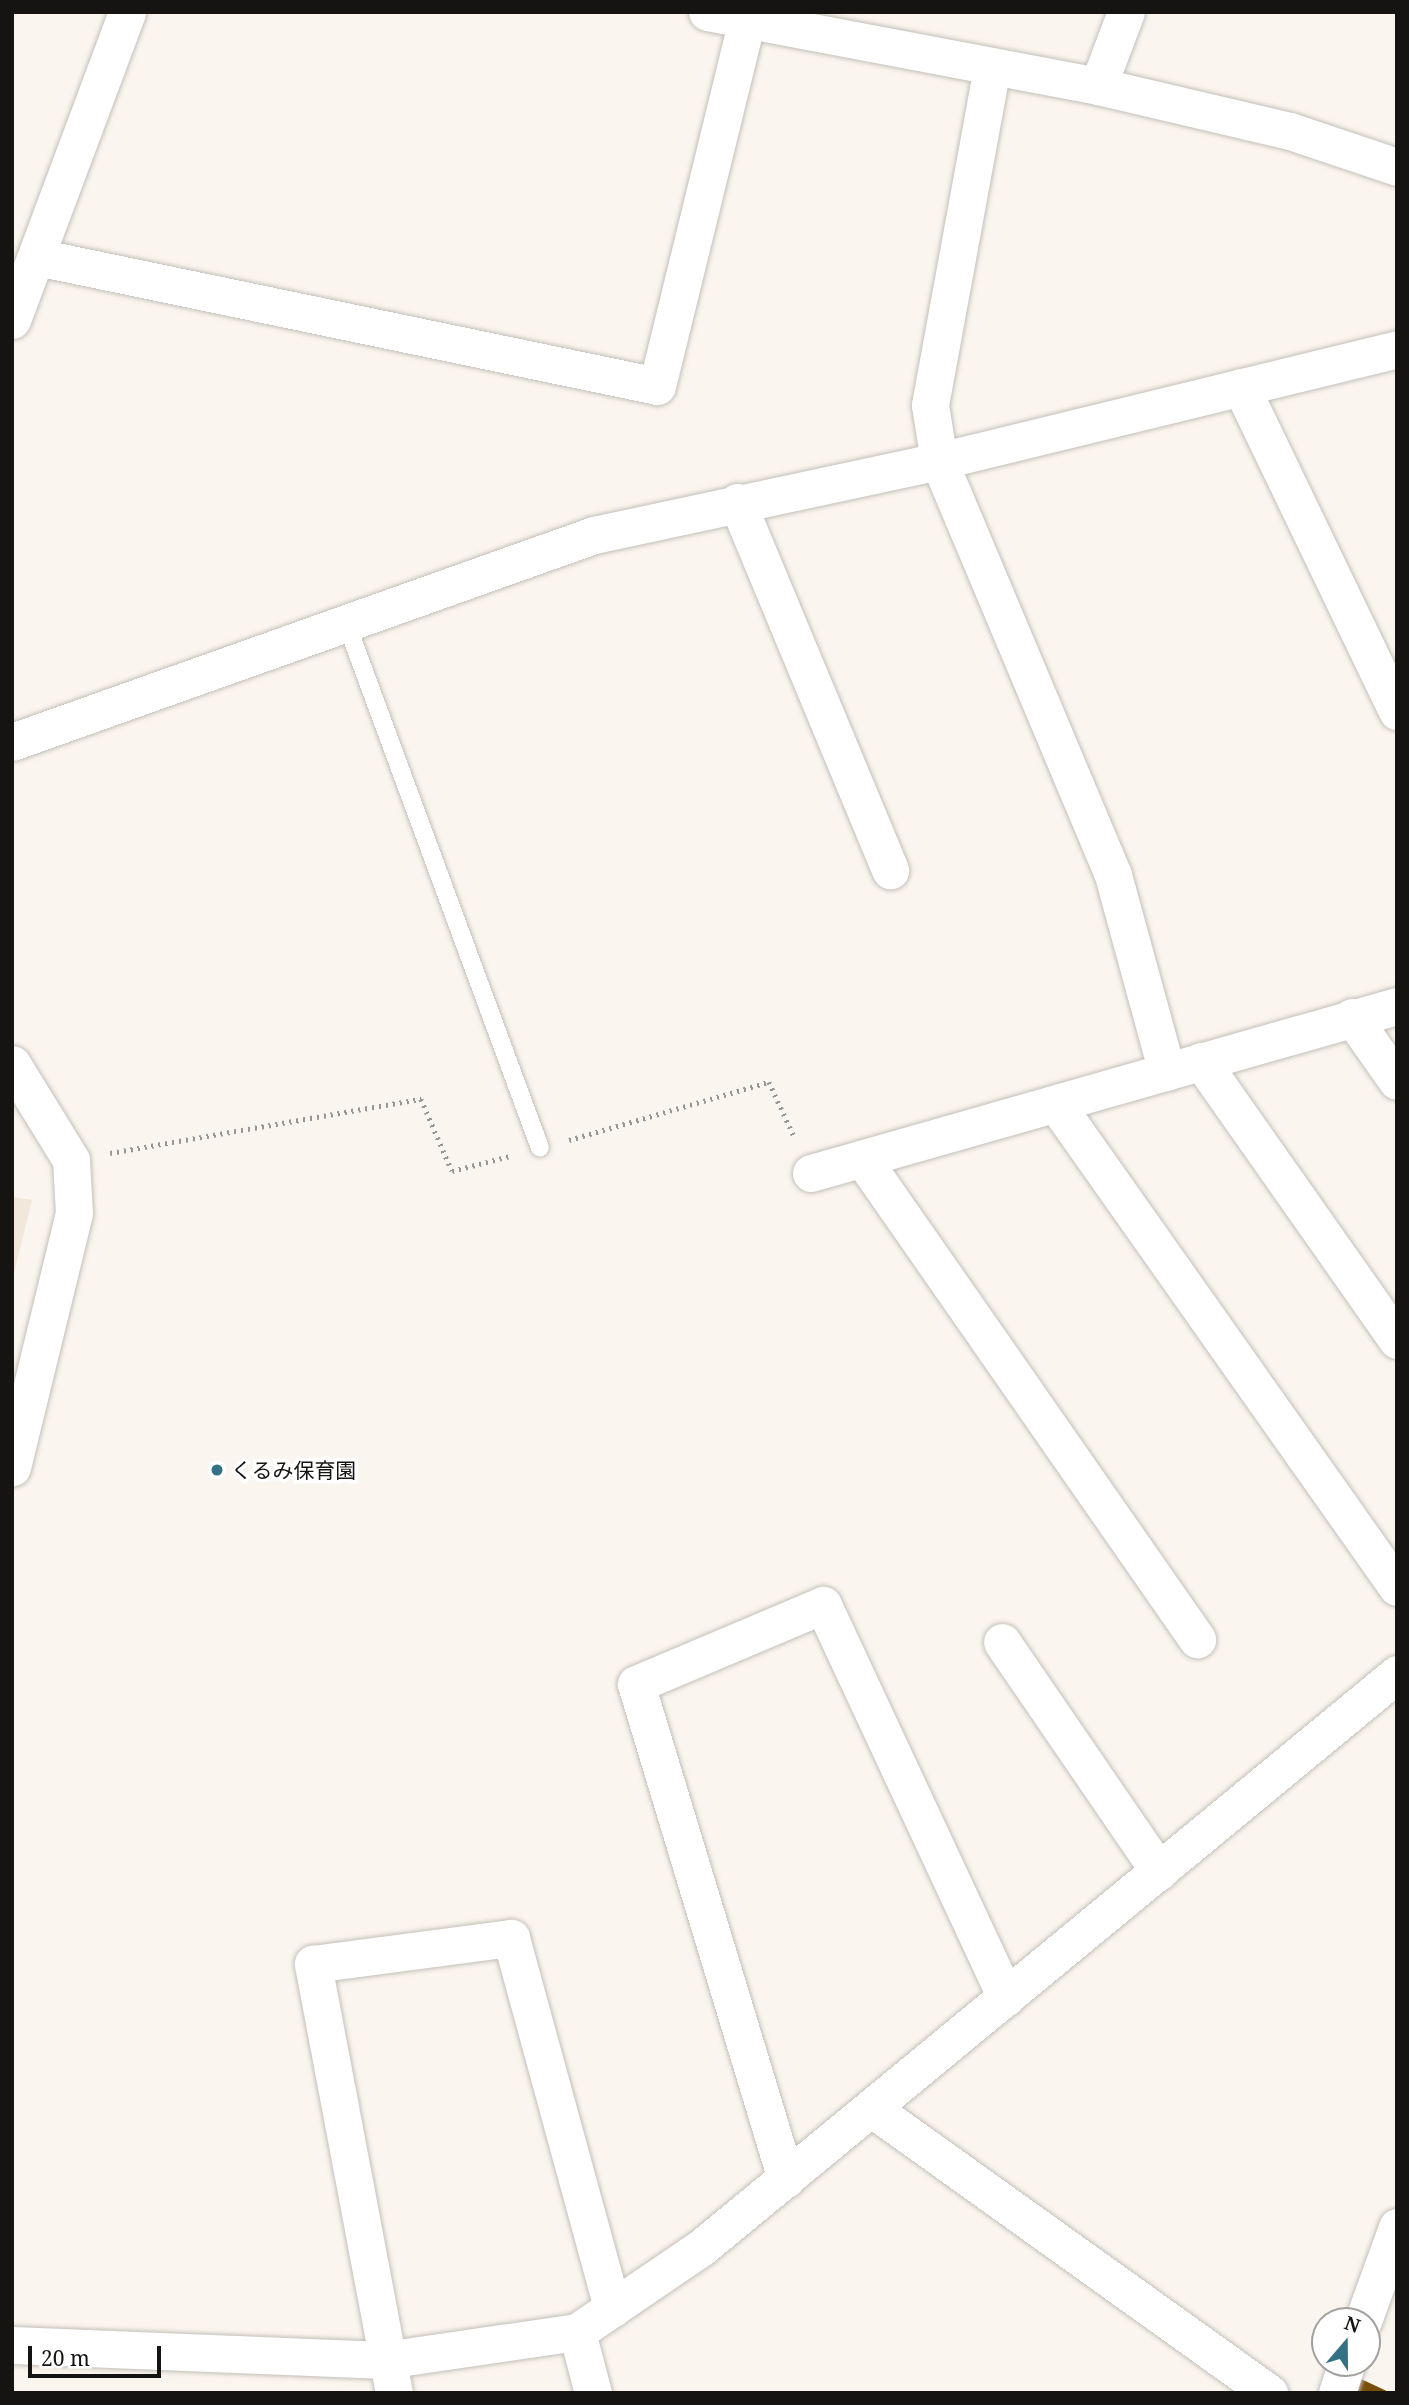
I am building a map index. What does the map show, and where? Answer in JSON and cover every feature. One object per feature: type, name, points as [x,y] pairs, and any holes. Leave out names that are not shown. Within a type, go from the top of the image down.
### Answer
[{"type":"street","points":[[12,320],[127,12]]},
{"type":"street","points":[[707,12],[1098,86],[1290,131],[1397,167]]},
{"type":"street","points":[[1098,86],[1126,12]]},
{"type":"street","points":[[37,257],[657,386],[747,20]]},
{"type":"street","points":[[992,67],[930,405],[939,461],[1113,875],[1184,1066],[1397,1340]]},
{"type":"street","points":[[12,742],[594,535],[737,502],[939,461],[1397,349]]},
{"type":"street","points":[[1241,387],[1397,711]]},
{"type":"street","points":[[737,502],[890,870]]},
{"type":"street","points":[[811,1173],[864,1161],[1397,1006]]},
{"type":"street","points":[[1352,1017],[1397,1081]]},
{"type":"street","points":[[12,1064],[71,1160],[74,1213],[12,1468]]},
{"type":"street","points":[[1056,1104],[1397,1587]]},
{"type":"street","points":[[864,1161],[1197,1639]]},
{"type":"street","points":[[786,2179],[636,1684],[822,1605],[1006,1997]]},
{"type":"street","points":[[1002,1642],[1159,1871]]},
{"type":"street","points":[[12,2345],[389,2376],[577,2332],[702,2248],[1397,1674]]},
{"type":"street","points":[[389,2376],[313,1964],[511,1938],[612,2308]]},
{"type":"street","points":[[872,2108],[1269,2393]]},
{"type":"street","points":[[1368,2307],[1397,2227]]},
{"type":"street","points":[[577,2332],[593,2393]]},
{"type":"lane","points":[[347,625],[540,1148]]},
{"type":"path","points":[[71,1160],[421,1100],[452,1171],[769,1082],[811,1173]]},
{"type":"shaded area","points":[[12,1197],[32,1200],[12,1281]]},
{"type":"building","points":[[1361,2379],[1391,2393],[1355,2393]]},
{"type":"place","name":"くるみ保育園","points":[[217,1470]]}]
